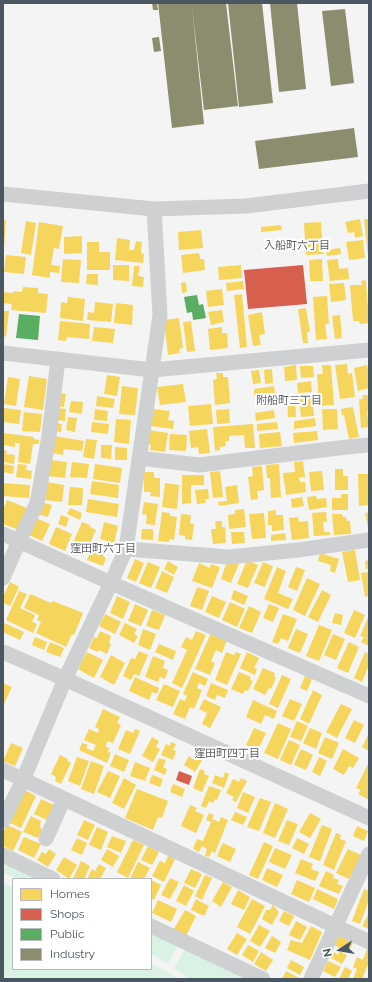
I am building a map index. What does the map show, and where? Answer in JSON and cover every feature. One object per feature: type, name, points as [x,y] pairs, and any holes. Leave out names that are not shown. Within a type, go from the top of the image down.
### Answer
[{"type":"street","points":[[3,194],[154,210],[246,206],[369,191]]},
{"type":"street","points":[[3,821],[23,780],[65,680],[126,549],[160,315],[154,210]]},
{"type":"street","points":[[3,353],[152,370],[369,350]]},
{"type":"street","points":[[3,578],[38,498],[49,436],[58,360]]},
{"type":"street","points":[[140,458],[199,465],[369,445]]},
{"type":"street","points":[[3,534],[369,696]]},
{"type":"street","points":[[126,549],[229,557],[298,550],[369,540]]},
{"type":"street","points":[[3,652],[369,818]]},
{"type":"street","points":[[3,770],[369,942]]},
{"type":"street","points":[[46,839],[64,799]]},
{"type":"street","points":[[311,979],[369,854]]},
{"type":"street","points":[[3,855],[51,878]]},
{"type":"street","points":[[152,926],[263,979]]},
{"type":"green space","points":[[3,858],[45,878],[13,878],[3,872]]},
{"type":"green space","points":[[3,883],[12,888],[12,970],[152,970],[152,964],[178,979],[3,979]]},
{"type":"green space","points":[[152,930],[179,943],[168,964],[152,955]]},
{"type":"green space","points":[[186,947],[250,979],[189,979],[174,968]]},
{"type":"building: Homes","points":[[360,219],[363,236],[355,238],[354,232],[348,233],[345,222]]},
{"type":"building: Homes","points":[[364,219],[369,219],[369,256],[368,256]]},
{"type":"building: Homes","points":[[3,220],[6,220],[4,247],[3,247]]},
{"type":"building: Homes","points":[[26,221],[36,223],[31,255],[21,253]]},
{"type":"building: Homes","points":[[39,222],[63,226],[59,249],[54,248],[51,265],[60,266],[59,273],[50,272],[50,278],[32,275]]},
{"type":"building: Homes","points":[[321,222],[323,254],[306,255],[304,223]]},
{"type":"building: Homes","points":[[281,225],[282,230],[261,232],[261,227]]},
{"type":"building: Homes","points":[[201,230],[203,248],[179,250],[178,232]]},
{"type":"building: Homes","points":[[82,236],[82,253],[64,254],[64,237]]},
{"type":"building: Homes","points":[[117,238],[130,240],[129,250],[134,250],[136,241],[142,242],[141,253],[144,254],[143,263],[115,260]]},
{"type":"building: Homes","points":[[363,240],[365,258],[349,260],[346,242]]},
{"type":"building: Homes","points":[[87,242],[99,242],[99,252],[110,252],[110,270],[87,270]]},
{"type":"building: Homes","points":[[340,248],[341,254],[327,256],[326,250]]},
{"type":"building: Homes","points":[[199,253],[200,259],[204,259],[205,270],[183,273],[181,255]]},
{"type":"building: Homes","points":[[6,255],[26,257],[24,274],[4,272]]},
{"type":"building: Homes","points":[[63,259],[81,260],[79,283],[61,282]]},
{"type":"building: Homes","points":[[322,259],[323,281],[310,281],[309,260]]},
{"type":"building: Homes","points":[[338,259],[339,269],[348,268],[349,279],[330,281],[327,260]]},
{"type":"building: Homes","points":[[113,265],[129,265],[129,281],[113,280]]},
{"type":"building: Homes","points":[[241,265],[242,278],[219,280],[218,267]]},
{"type":"building: Homes","points":[[134,266],[140,266],[138,276],[144,277],[143,287],[132,286]]},
{"type":"building: Homes","points":[[87,274],[98,274],[98,285],[86,284]]},
{"type":"building: Homes","points":[[366,280],[369,323],[360,324],[359,321],[353,321],[350,285],[362,285],[361,281]]},
{"type":"building: Homes","points":[[243,281],[244,289],[227,291],[226,283]]},
{"type":"building: Homes","points":[[186,282],[187,292],[182,293],[181,283]]},
{"type":"building: Homes","points":[[344,283],[346,300],[331,302],[329,284]]},
{"type":"building: Homes","points":[[23,287],[38,288],[38,293],[48,294],[46,313],[11,310],[12,304],[3,303],[3,292],[22,292]]},
{"type":"building: Homes","points":[[222,289],[224,305],[208,307],[206,291]]},
{"type":"building: Homes","points":[[242,294],[247,347],[240,348],[234,295]]},
{"type":"building: Homes","points":[[327,296],[329,324],[325,324],[327,339],[316,340],[313,297]]},
{"type":"building: Homes","points":[[68,297],[85,299],[83,321],[60,318],[61,302],[67,303]]},
{"type":"building: Homes","points":[[95,302],[113,304],[111,322],[87,320],[88,312],[94,313]]},
{"type":"building: Homes","points":[[116,303],[133,305],[132,325],[114,323]]},
{"type":"building: Homes","points":[[306,308],[310,332],[307,332],[308,343],[303,343],[298,309]]},
{"type":"building: Homes","points":[[222,310],[224,322],[211,325],[208,312]]},
{"type":"building: Homes","points":[[3,311],[9,311],[6,337],[3,336]]},
{"type":"building: Homes","points":[[262,312],[265,334],[259,335],[261,345],[253,346],[248,315]]},
{"type":"building: Homes","points":[[340,315],[342,338],[335,339],[332,316]]},
{"type":"building: Homes","points":[[179,318],[183,348],[179,349],[180,353],[168,355],[164,320]]},
{"type":"building: Homes","points":[[60,321],[90,324],[89,339],[67,337],[66,341],[58,340]]},
{"type":"building: Homes","points":[[191,321],[195,351],[187,352],[183,322]]},
{"type":"building: Homes","points":[[94,327],[115,329],[113,343],[92,341]]},
{"type":"building: Homes","points":[[222,327],[222,333],[227,333],[228,348],[210,350],[208,329]]},
{"type":"building: Homes","points":[[347,364],[348,374],[352,373],[355,397],[340,399],[335,365]]},
{"type":"building: Homes","points":[[296,365],[297,380],[285,381],[284,367]]},
{"type":"building: Homes","points":[[322,365],[331,365],[334,405],[319,406],[317,374],[323,374]]},
{"type":"building: Homes","points":[[367,365],[369,373],[369,388],[358,391],[354,368]]},
{"type":"building: Homes","points":[[300,366],[313,366],[314,377],[301,378]]},
{"type":"building: Homes","points":[[272,369],[273,383],[265,384],[264,370]]},
{"type":"building: Homes","points":[[259,370],[261,383],[253,384],[251,371]]},
{"type":"building: Homes","points":[[216,373],[223,373],[223,377],[228,377],[230,403],[215,405],[213,380],[217,379]]},
{"type":"building: Homes","points":[[107,375],[120,377],[117,396],[104,394]]},
{"type":"building: Homes","points":[[29,376],[47,379],[43,410],[24,407]]},
{"type":"building: Homes","points":[[8,377],[20,379],[16,406],[4,404]]},
{"type":"building: Homes","points":[[311,381],[312,392],[298,393],[297,383]]},
{"type":"building: Homes","points":[[183,384],[186,402],[160,405],[157,387]]},
{"type":"building: Homes","points":[[122,386],[138,388],[135,415],[119,414]]},
{"type":"building: Homes","points":[[274,386],[275,393],[254,395],[254,389]]},
{"type":"building: Homes","points":[[58,393],[66,394],[64,407],[56,406]]},
{"type":"building: Homes","points":[[312,395],[314,416],[301,417],[299,396]]},
{"type":"building: Homes","points":[[362,395],[369,395],[369,411],[367,411],[369,427],[361,428],[359,399],[363,399]]},
{"type":"building: Homes","points":[[97,396],[115,399],[113,408],[96,406]]},
{"type":"building: Homes","points":[[274,397],[275,406],[260,407],[260,399]]},
{"type":"building: Homes","points":[[287,398],[295,398],[296,417],[288,417]]},
{"type":"building: Homes","points":[[71,401],[83,402],[82,414],[69,412]]},
{"type":"building: Homes","points":[[211,404],[213,424],[190,426],[188,406]]},
{"type":"building: Homes","points":[[353,407],[359,437],[349,439],[344,415],[342,415],[341,409]]},
{"type":"building: Homes","points":[[4,408],[21,410],[19,424],[3,422]]},
{"type":"building: Homes","points":[[56,408],[66,409],[65,421],[55,420]]},
{"type":"building: Homes","points":[[95,409],[108,411],[107,421],[94,420]]},
{"type":"building: Homes","points":[[153,409],[170,411],[168,420],[174,421],[173,429],[151,426]]},
{"type":"building: Homes","points":[[229,409],[230,423],[217,424],[216,410]]},
{"type":"building: Homes","points":[[322,409],[337,409],[338,429],[323,430]]},
{"type":"building: Homes","points":[[274,410],[275,418],[256,421],[255,413]]},
{"type":"building: Homes","points":[[24,412],[42,414],[40,432],[22,431]]},
{"type":"building: Homes","points":[[68,417],[77,418],[75,432],[66,430]]},
{"type":"building: Homes","points":[[315,418],[316,426],[294,429],[294,421]]},
{"type":"building: Homes","points":[[116,419],[131,420],[129,444],[114,442]]},
{"type":"building: Homes","points":[[92,422],[109,424],[108,434],[91,432]]},
{"type":"building: Homes","points":[[277,422],[278,429],[257,431],[257,424]]},
{"type":"building: Homes","points":[[55,423],[62,424],[61,432],[54,431]]},
{"type":"building: Homes","points":[[253,424],[255,448],[245,448],[244,435],[229,436],[229,441],[225,441],[226,446],[220,447],[220,450],[215,451],[213,427]]},
{"type":"building: Homes","points":[[207,429],[210,453],[199,454],[198,447],[191,448],[189,431]]},
{"type":"building: Homes","points":[[149,430],[168,433],[165,452],[150,450],[151,445],[147,444]]},
{"type":"building: Homes","points":[[317,431],[318,440],[294,443],[293,433]]},
{"type":"building: Homes","points":[[280,432],[282,446],[260,448],[259,434]]},
{"type":"building: Homes","points":[[3,433],[34,437],[34,439],[39,440],[39,444],[33,444],[30,464],[18,462],[20,443],[15,443],[15,447],[3,445]]},
{"type":"building: Homes","points":[[170,434],[187,435],[186,451],[169,450]]},
{"type":"building: Homes","points":[[54,436],[84,441],[82,451],[64,449],[63,455],[52,453]]},
{"type":"building: Homes","points":[[86,439],[97,440],[94,459],[83,457]]},
{"type":"building: Homes","points":[[101,445],[112,445],[111,459],[101,458]]},
{"type":"building: Homes","points":[[115,447],[127,448],[127,460],[115,460]]},
{"type":"building: Homes","points":[[3,450],[7,451],[6,454],[15,455],[14,464],[3,462]]},
{"type":"building: Homes","points":[[50,460],[67,462],[65,478],[48,476]]},
{"type":"building: Homes","points":[[303,461],[305,477],[299,478],[300,482],[305,482],[306,492],[286,495],[283,473],[295,472],[294,462]]},
{"type":"building: Homes","points":[[72,462],[89,464],[87,478],[70,477]]},
{"type":"building: Homes","points":[[4,464],[14,466],[13,474],[3,472]]},
{"type":"building: Homes","points":[[18,464],[27,465],[26,470],[32,471],[31,479],[16,477]]},
{"type":"building: Homes","points":[[95,464],[122,468],[120,483],[93,479]]},
{"type":"building: Homes","points":[[279,464],[281,497],[271,498],[270,478],[267,478],[266,465]]},
{"type":"building: Homes","points":[[262,466],[264,490],[257,491],[258,499],[251,500],[248,477],[253,476],[252,467]]},
{"type":"building: Homes","points":[[335,469],[343,469],[343,476],[348,476],[348,490],[335,490]]},
{"type":"building: Homes","points":[[220,471],[223,497],[213,498],[210,472]]},
{"type":"building: Homes","points":[[322,471],[324,490],[311,491],[309,472]]},
{"type":"building: Homes","points":[[144,472],[154,472],[154,478],[160,478],[160,497],[150,496],[151,492],[144,492]]},
{"type":"building: Homes","points":[[358,474],[369,474],[369,505],[359,506]]},
{"type":"building: Homes","points":[[182,475],[204,475],[204,485],[191,485],[191,503],[182,504]]},
{"type":"building: Homes","points":[[92,481],[119,485],[118,498],[90,494]]},
{"type":"building: Homes","points":[[47,482],[64,485],[62,502],[45,500]]},
{"type":"building: Homes","points":[[3,483],[30,485],[29,498],[3,496]]},
{"type":"building: Homes","points":[[165,483],[179,485],[177,509],[162,507]]},
{"type":"building: Homes","points":[[237,485],[239,503],[219,506],[218,502],[227,501],[225,487]]},
{"type":"building: Homes","points":[[70,487],[83,488],[82,505],[68,505]]},
{"type":"building: Homes","points":[[208,489],[209,499],[205,499],[206,503],[197,504],[195,490]]},
{"type":"building: Homes","points":[[341,494],[348,494],[348,510],[332,510],[332,498],[341,498]]},
{"type":"building: Homes","points":[[316,496],[317,499],[326,498],[327,507],[309,510],[307,497]]},
{"type":"building: Homes","points":[[302,497],[304,506],[292,508],[291,499]]},
{"type":"building: Homes","points":[[88,499],[119,504],[117,517],[86,512]]},
{"type":"building: Homes","points":[[7,500],[27,508],[19,530],[3,524],[3,510]]},
{"type":"building: Homes","points":[[41,502],[52,505],[48,517],[37,514]]},
{"type":"building: Homes","points":[[144,502],[158,504],[155,525],[146,524],[147,515],[142,514]]},
{"type":"building: Homes","points":[[70,508],[82,513],[80,520],[67,514]]},
{"type":"building: Homes","points":[[244,509],[246,527],[229,529],[228,515],[235,514],[235,510]]},
{"type":"building: Homes","points":[[276,510],[276,515],[283,515],[284,530],[272,531],[272,525],[268,525],[268,511]]},
{"type":"building: Homes","points":[[162,512],[170,513],[170,516],[177,517],[174,540],[169,539],[169,542],[158,541]]},
{"type":"building: Homes","points":[[326,512],[327,522],[323,522],[324,532],[330,532],[330,535],[314,536],[312,513]]},
{"type":"building: Homes","points":[[369,512],[369,528],[368,528],[365,513]]},
{"type":"building: Homes","points":[[264,513],[266,538],[252,539],[249,514]]},
{"type":"building: Homes","points":[[181,514],[191,515],[190,523],[194,524],[192,540],[185,539],[185,536],[179,535]]},
{"type":"building: Homes","points":[[332,514],[342,514],[343,517],[346,517],[347,521],[350,521],[351,534],[334,535]]},
{"type":"building: Homes","points":[[61,515],[69,518],[66,527],[58,524]]},
{"type":"building: Homes","points":[[298,517],[299,522],[308,521],[309,538],[292,540],[289,518]]},
{"type":"building: Homes","points":[[36,518],[50,524],[42,541],[29,535]]},
{"type":"building: Homes","points":[[215,521],[222,521],[222,527],[225,527],[226,543],[213,544],[211,529],[216,529]]},
{"type":"building: Homes","points":[[82,522],[90,525],[89,526],[96,530],[88,548],[81,545],[77,555],[69,552]]},
{"type":"building: Homes","points":[[104,522],[118,526],[114,543],[100,539]]},
{"type":"building: Homes","points":[[56,527],[72,534],[65,551],[49,544]]},
{"type":"building: Homes","points":[[142,529],[153,529],[153,540],[141,539]]},
{"type":"building: Homes","points":[[231,532],[244,532],[245,543],[232,544]]},
{"type":"building: Homes","points":[[285,533],[286,540],[271,541],[271,535]]},
{"type":"building: Homes","points":[[95,541],[107,547],[103,557],[106,558],[103,566],[87,560]]},
{"type":"building: Homes","points":[[355,550],[360,580],[348,582],[342,552]]},
{"type":"building: Homes","points":[[320,553],[339,559],[335,573],[330,571],[331,565],[318,561]]},
{"type":"building: Homes","points":[[135,559],[144,563],[136,582],[127,578]]},
{"type":"building: Homes","points":[[247,560],[258,565],[248,588],[237,584]]},
{"type":"building: Homes","points":[[369,560],[369,569],[366,569],[365,561]]},
{"type":"building: Homes","points":[[168,561],[178,567],[174,575],[164,569]]},
{"type":"building: Homes","points":[[240,561],[231,583],[221,579],[226,564]]},
{"type":"building: Homes","points":[[148,562],[160,567],[151,588],[139,583]]},
{"type":"building: Homes","points":[[263,562],[273,566],[265,587],[254,583]]},
{"type":"building: Homes","points":[[199,563],[210,568],[211,564],[220,567],[212,588],[192,581]]},
{"type":"building: Homes","points":[[277,567],[286,571],[278,593],[293,599],[288,609],[264,599]]},
{"type":"building: Homes","points":[[296,567],[305,570],[297,591],[288,587]]},
{"type":"building: Homes","points":[[162,571],[174,577],[167,593],[155,588]]},
{"type":"building: Homes","points":[[369,572],[369,596],[365,597],[361,573]]},
{"type":"building: Homes","points":[[307,578],[320,584],[305,616],[293,610]]},
{"type":"building: Homes","points":[[10,582],[19,587],[10,606],[3,603],[3,597]]},
{"type":"building: Homes","points":[[197,587],[209,591],[202,610],[190,606]]},
{"type":"building: Homes","points":[[234,590],[248,596],[244,605],[231,599]]},
{"type":"building: Homes","points":[[322,590],[331,595],[318,622],[308,617]]},
{"type":"building: Homes","points":[[19,591],[27,594],[20,608],[35,615],[32,622],[37,624],[33,633],[6,620]]},
{"type":"building: Homes","points":[[30,594],[51,603],[53,601],[83,613],[74,635],[72,634],[66,647],[36,633],[41,622],[37,620],[39,615],[24,608]]},
{"type":"building: Homes","points":[[117,596],[130,602],[123,619],[110,613]]},
{"type":"building: Homes","points":[[212,596],[226,602],[219,618],[205,612]]},
{"type":"building: Homes","points":[[230,602],[245,609],[237,627],[222,620]]},
{"type":"building: Homes","points":[[135,604],[148,610],[141,626],[128,621]]},
{"type":"building: Homes","points":[[269,604],[279,608],[273,622],[263,618]]},
{"type":"building: Homes","points":[[249,606],[261,612],[252,633],[239,628]]},
{"type":"building: Homes","points":[[152,610],[165,615],[159,630],[146,626]]},
{"type":"building: Homes","points":[[354,610],[365,615],[355,638],[344,633]]},
{"type":"building: Homes","points":[[335,613],[343,615],[341,625],[332,623]]},
{"type":"building: Homes","points":[[105,614],[121,622],[115,634],[99,626]]},
{"type":"building: Homes","points":[[283,614],[297,619],[288,641],[281,638],[278,644],[272,642]]},
{"type":"building: Homes","points":[[369,615],[369,646],[361,642],[364,637],[360,636]]},
{"type":"building: Homes","points":[[4,623],[24,632],[20,640],[3,632]]},
{"type":"building: Homes","points":[[125,623],[137,629],[134,634],[138,636],[134,643],[119,635]]},
{"type":"building: Homes","points":[[319,625],[332,630],[319,661],[306,656]]},
{"type":"building: Homes","points":[[143,629],[156,634],[150,650],[138,645]]},
{"type":"building: Homes","points":[[296,629],[308,634],[300,653],[288,648]]},
{"type":"building: Homes","points":[[100,631],[111,636],[109,643],[111,644],[107,654],[99,650],[98,652],[89,648],[94,637],[97,638]]},
{"type":"building: Homes","points":[[196,631],[206,635],[182,688],[172,683],[187,650],[181,647],[186,637],[192,640]]},
{"type":"building: Homes","points":[[211,633],[227,640],[222,653],[216,650],[211,661],[215,663],[210,675],[195,669]]},
{"type":"building: Homes","points":[[333,634],[345,639],[336,660],[324,655]]},
{"type":"building: Homes","points":[[35,637],[47,642],[44,650],[32,645]]},
{"type":"building: Homes","points":[[50,642],[64,648],[60,657],[46,652]]},
{"type":"building: Homes","points":[[349,642],[359,647],[348,673],[337,668]]},
{"type":"building: Homes","points":[[159,644],[176,651],[173,660],[155,652]]},
{"type":"building: Homes","points":[[139,651],[148,655],[139,676],[134,674],[131,680],[123,676],[131,658],[135,659]]},
{"type":"building: Homes","points":[[87,652],[103,660],[94,678],[78,669]]},
{"type":"building: Homes","points":[[226,652],[234,655],[236,652],[241,654],[227,685],[215,680]]},
{"type":"building: Homes","points":[[247,652],[259,658],[254,668],[257,669],[255,675],[240,668]]},
{"type":"building: Homes","points":[[365,652],[369,654],[369,665],[362,682],[354,678]]},
{"type":"building: Homes","points":[[111,655],[125,663],[114,685],[100,677]]},
{"type":"building: Homes","points":[[153,656],[165,661],[163,668],[168,670],[165,679],[160,677],[158,682],[145,677]]},
{"type":"building: Homes","points":[[263,668],[275,673],[274,677],[276,678],[271,689],[269,688],[265,695],[253,689]]},
{"type":"building: Homes","points":[[193,672],[208,679],[205,686],[199,683],[197,688],[202,690],[194,709],[190,707],[185,719],[173,714],[180,699],[185,701],[187,696],[183,694]]},
{"type":"building: Homes","points":[[239,672],[251,677],[250,680],[253,681],[248,691],[245,690],[243,694],[231,689]]},
{"type":"building: Homes","points":[[282,675],[291,679],[278,708],[269,704]]},
{"type":"building: Homes","points":[[305,676],[312,679],[307,691],[300,688]]},
{"type":"building: Homes","points":[[135,677],[159,688],[157,694],[152,692],[149,700],[129,691]]},
{"type":"building: Homes","points":[[3,683],[12,687],[3,706]]},
{"type":"building: Homes","points":[[211,683],[228,690],[225,698],[217,695],[215,700],[206,696]]},
{"type":"building: Homes","points":[[164,684],[180,691],[173,707],[156,700]]},
{"type":"building: Homes","points":[[313,690],[322,695],[309,724],[300,719]]},
{"type":"building: Homes","points":[[204,699],[221,707],[210,728],[202,724],[207,713],[199,709]]},
{"type":"building: Homes","points":[[290,699],[302,704],[294,721],[282,716]]},
{"type":"building: Homes","points":[[253,700],[277,711],[274,719],[265,715],[261,724],[246,717]]},
{"type":"building: Homes","points":[[341,704],[352,709],[337,738],[326,732]]},
{"type":"building: Homes","points":[[103,709],[120,717],[117,723],[121,725],[113,743],[108,741],[105,746],[109,748],[108,752],[111,753],[107,763],[79,750],[82,743],[88,745],[86,748],[93,751],[96,745],[84,740],[89,729],[98,733],[99,729],[95,727]]},
{"type":"building: Homes","points":[[354,720],[364,725],[355,743],[345,738]]},
{"type":"building: Homes","points":[[297,721],[308,726],[301,741],[290,737]]},
{"type":"building: Homes","points":[[278,723],[291,729],[278,759],[264,753]]},
{"type":"building: Homes","points":[[254,728],[266,733],[258,750],[246,745]]},
{"type":"building: Homes","points":[[310,728],[322,733],[316,749],[303,743]]},
{"type":"building: Homes","points":[[135,729],[140,731],[130,754],[118,749],[126,730],[133,733]]},
{"type":"building: Homes","points":[[369,733],[369,751],[362,747]]},
{"type":"building: Homes","points":[[152,737],[159,741],[156,747],[160,749],[153,762],[142,756]]},
{"type":"building: Homes","points":[[325,737],[339,743],[332,759],[318,753]]},
{"type":"building: Homes","points":[[289,740],[300,745],[291,765],[280,760]]},
{"type":"building: Homes","points":[[171,742],[176,744],[173,750],[176,751],[173,760],[161,755],[166,744],[170,746]]},
{"type":"building: Homes","points":[[11,743],[23,748],[15,766],[3,761]]},
{"type":"building: Homes","points":[[301,749],[313,755],[306,770],[294,765]]},
{"type":"building: Homes","points":[[343,749],[359,758],[353,768],[349,766],[344,775],[333,769]]},
{"type":"building: Homes","points":[[196,753],[204,757],[195,772],[184,765],[189,756],[193,759]]},
{"type":"building: Homes","points":[[115,754],[129,760],[124,772],[110,766]]},
{"type":"building: Homes","points":[[60,755],[68,759],[67,761],[71,763],[61,784],[55,781],[56,777],[51,774]]},
{"type":"building: Homes","points":[[77,757],[89,761],[80,786],[68,781]]},
{"type":"building: Homes","points":[[319,757],[327,761],[320,776],[312,772]]},
{"type":"building: Homes","points":[[159,758],[166,760],[163,767],[167,769],[165,775],[154,770]]},
{"type":"building: Homes","points":[[91,761],[104,766],[94,794],[81,789]]},
{"type":"building: Homes","points":[[135,762],[150,768],[145,781],[130,776]]},
{"type":"building: Homes","points":[[369,762],[369,800],[358,794],[361,790],[356,788]]},
{"type":"building: Homes","points":[[200,769],[205,771],[204,774],[209,776],[202,792],[193,788]]},
{"type":"building: Homes","points":[[108,771],[120,776],[110,798],[97,792]]},
{"type":"building: Homes","points":[[225,772],[229,774],[224,788],[212,783],[215,775],[223,778]]},
{"type":"building: Homes","points":[[152,775],[163,779],[160,787],[149,783]]},
{"type":"building: Homes","points":[[124,778],[136,785],[124,809],[112,803]]},
{"type":"building: Homes","points":[[241,778],[247,781],[236,802],[232,800],[234,797],[226,793],[233,779],[239,782]]},
{"type":"building: Homes","points":[[173,784],[185,789],[182,797],[170,792]]},
{"type":"building: Homes","points":[[209,786],[221,790],[217,800],[215,799],[213,803],[209,801],[206,808],[201,806]]},
{"type":"building: Homes","points":[[137,789],[168,801],[162,818],[158,817],[153,830],[125,818]]},
{"type":"building: Homes","points":[[25,790],[36,796],[21,828],[10,823]]},
{"type":"building: Homes","points":[[243,792],[255,797],[248,813],[237,808]]},
{"type":"building: Homes","points":[[260,798],[271,802],[259,831],[247,827]]},
{"type":"building: Homes","points":[[41,799],[54,805],[47,820],[34,814]]},
{"type":"building: Homes","points":[[275,803],[288,809],[275,838],[263,833]]},
{"type":"building: Homes","points":[[190,805],[197,808],[195,811],[204,815],[196,833],[181,826]]},
{"type":"building: Homes","points":[[235,812],[247,817],[243,825],[231,820]]},
{"type":"building: Homes","points":[[209,813],[214,815],[212,819],[219,822],[221,817],[228,820],[215,853],[212,851],[209,857],[205,856],[207,849],[202,846],[199,852],[193,849],[197,839],[203,841],[211,822],[206,820]]},
{"type":"building: Homes","points":[[310,813],[321,819],[310,838],[299,832]]},
{"type":"building: Homes","points":[[31,816],[41,821],[40,826],[42,830],[38,838],[23,832]]},
{"type":"building: Homes","points":[[84,820],[95,825],[88,840],[77,835]]},
{"type":"building: Homes","points":[[287,820],[298,824],[289,845],[278,841]]},
{"type":"building: Homes","points":[[7,825],[22,832],[13,851],[3,846],[3,833]]},
{"type":"building: Homes","points":[[322,825],[332,829],[320,861],[309,857]]},
{"type":"building: Homes","points":[[357,826],[368,831],[364,841],[353,836]]},
{"type":"building: Homes","points":[[97,827],[108,832],[101,850],[89,845]]},
{"type":"building: Homes","points":[[336,833],[341,835],[340,839],[346,841],[334,870],[323,865]]},
{"type":"building: Homes","points":[[112,836],[126,841],[121,853],[107,847]]},
{"type":"building: Homes","points":[[24,837],[41,844],[34,858],[18,850]]},
{"type":"building: Homes","points":[[77,838],[87,843],[82,855],[71,850]]},
{"type":"building: Homes","points":[[297,838],[309,844],[304,854],[292,848]]},
{"type":"building: Homes","points":[[133,840],[144,845],[128,878],[117,872]]},
{"type":"building: Homes","points":[[264,842],[273,846],[258,879],[249,875]]},
{"type":"building: Homes","points":[[223,843],[236,849],[230,862],[217,856]]},
{"type":"building: Homes","points":[[148,846],[159,852],[152,865],[141,860]]},
{"type":"building: Homes","points":[[275,848],[292,855],[285,869],[269,862]]},
{"type":"building: Homes","points":[[49,849],[56,854],[48,867],[37,860],[42,852],[46,854]]},
{"type":"building: Homes","points":[[107,849],[119,856],[113,867],[101,860]]},
{"type":"building: Homes","points":[[348,849],[361,855],[349,879],[336,873]]},
{"type":"building: Homes","points":[[168,856],[175,859],[164,882],[152,876],[160,861],[165,863]]},
{"type":"building: Homes","points":[[64,857],[77,865],[70,878],[56,870]]},
{"type":"building: Homes","points":[[301,859],[313,864],[311,869],[319,872],[315,881],[295,873]]},
{"type":"building: Homes","points":[[81,861],[90,866],[84,878],[73,878]]},
{"type":"building: Homes","points":[[138,862],[150,868],[145,878],[130,878]]},
{"type":"building: Homes","points":[[99,864],[106,868],[101,878],[88,878],[92,869],[95,871]]},
{"type":"building: Homes","points":[[267,868],[283,875],[277,887],[262,880]]},
{"type":"building: Homes","points":[[191,869],[202,874],[195,888],[184,883]]},
{"type":"building: Homes","points":[[326,871],[334,875],[333,878],[339,880],[337,884],[343,886],[339,894],[319,886]]},
{"type":"building: Homes","points":[[205,875],[212,878],[202,900],[195,896]]},
{"type":"building: Homes","points":[[170,878],[179,882],[170,899],[161,895]]},
{"type":"building: Homes","points":[[152,880],[161,885],[154,900],[152,899]]},
{"type":"building: Homes","points":[[297,880],[315,888],[309,902],[291,894]]},
{"type":"building: Homes","points":[[223,882],[232,887],[221,907],[212,901]]},
{"type":"building: Homes","points":[[184,885],[194,891],[186,906],[176,901]]},
{"type":"building: Homes","points":[[317,889],[338,899],[334,909],[313,899]]},
{"type":"building: Homes","points":[[364,889],[369,891],[369,900],[360,924],[352,921]]},
{"type":"building: Homes","points":[[238,890],[250,897],[244,910],[231,904]]},
{"type":"building: Homes","points":[[196,899],[209,906],[204,916],[191,910]]},
{"type":"building: Homes","points":[[252,899],[265,906],[250,934],[237,927]]},
{"type":"building: Homes","points":[[158,900],[177,909],[171,922],[152,913]]},
{"type":"building: Homes","points":[[273,905],[279,912],[272,925],[262,919],[266,910],[270,910]]},
{"type":"building: Homes","points":[[185,910],[196,916],[186,936],[174,929]]},
{"type":"building: Homes","points":[[284,911],[294,916],[289,926],[279,921]]},
{"type":"building: Homes","points":[[369,913],[369,929],[362,926]]},
{"type":"building: Homes","points":[[296,921],[307,927],[300,940],[289,935]]},
{"type":"building: Homes","points":[[259,925],[270,931],[260,947],[250,941]]},
{"type":"building: Homes","points":[[311,926],[322,932],[310,960],[287,950],[291,940],[302,943]]},
{"type":"building: Homes","points":[[237,933],[247,939],[237,955],[227,949]]},
{"type":"building: Homes","points":[[272,936],[281,942],[275,953],[265,948]]},
{"type":"building: Homes","points":[[339,936],[353,943],[348,952],[334,945]]},
{"type":"building: Homes","points":[[248,945],[259,951],[253,962],[242,955]]},
{"type":"building: Homes","points":[[367,949],[369,949],[369,962],[362,979],[353,979],[357,969],[353,967],[357,957],[363,960]]},
{"type":"building: Homes","points":[[340,951],[347,955],[342,964],[331,958],[334,952],[338,955]]},
{"type":"building: Homes","points":[[261,952],[273,960],[266,971],[254,964]]},
{"type":"building: Homes","points":[[291,960],[304,967],[300,975],[287,968]]},
{"type":"building: Homes","points":[[328,961],[341,967],[335,977],[323,971]]},
{"type":"building: Homes","points":[[345,967],[352,971],[348,979],[339,979]]},
{"type":"building: Homes","points":[[286,971],[301,979],[282,979]]},
{"type":"building: Shops","points":[[303,265],[307,304],[248,309],[244,270]]},
{"type":"building: Shops","points":[[179,771],[192,776],[189,785],[176,780]]},
{"type":"building: Public","points":[[197,295],[199,305],[203,304],[206,318],[193,320],[192,312],[187,313],[184,297]]},
{"type":"building: Public","points":[[19,314],[40,316],[38,340],[16,338]]},
{"type":"building: Industry","points":[[152,3],[157,3],[158,10],[153,10]]},
{"type":"building: Industry","points":[[158,3],[226,3],[238,106],[204,110],[192,7],[204,124],[172,128]]},
{"type":"building: Industry","points":[[228,3],[262,3],[273,103],[239,107]]},
{"type":"building: Industry","points":[[270,3],[297,3],[306,89],[279,92]]},
{"type":"building: Industry","points":[[345,9],[354,83],[331,86],[322,11]]},
{"type":"building: Industry","points":[[159,37],[161,51],[154,52],[152,38]]},
{"type":"building: Industry","points":[[354,128],[358,157],[259,169],[255,141]]},
{"type":"district","name":"入船町六丁目","points":[[297,246]]},
{"type":"district","name":"附船町三丁目","points":[[289,401]]},
{"type":"district","name":"窪田町六丁目","points":[[103,549]]},
{"type":"district","name":"窪田町四丁目","points":[[227,754]]}]
